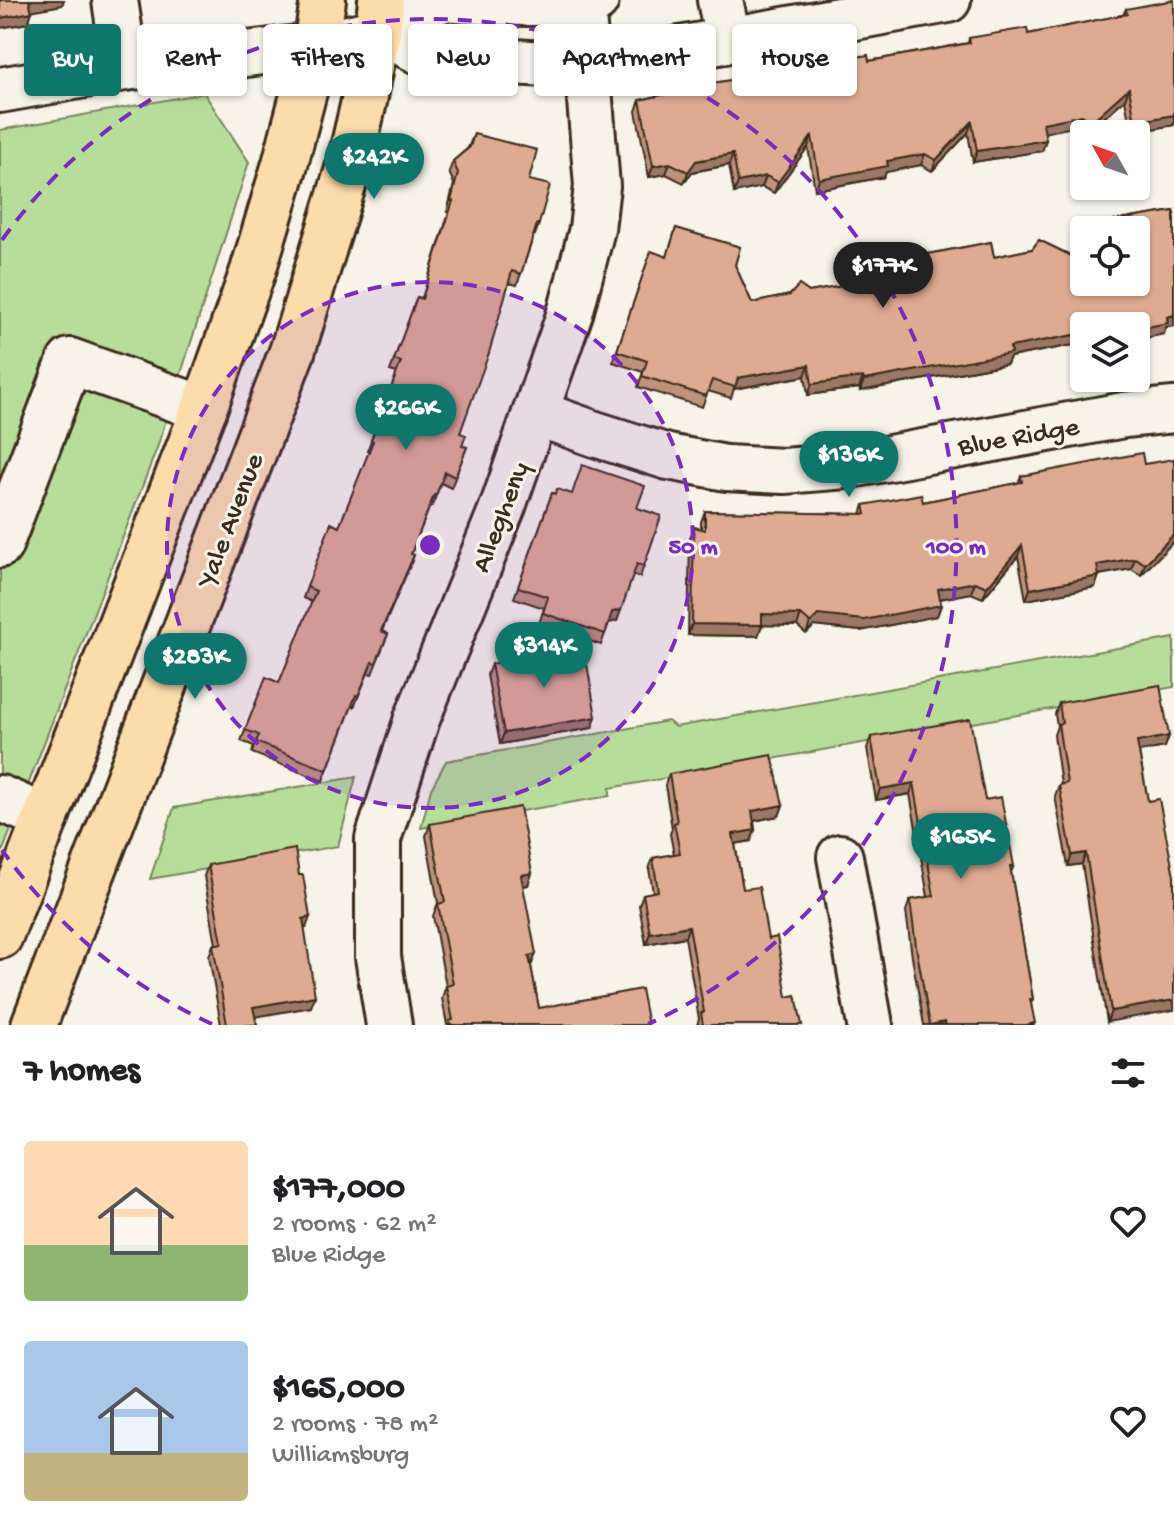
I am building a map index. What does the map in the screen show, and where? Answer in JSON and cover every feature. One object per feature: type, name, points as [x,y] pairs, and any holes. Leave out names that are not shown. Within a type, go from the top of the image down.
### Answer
[{"type":"main road","points":[[319,24],[323,0]]},
{"type":"main road","name":"Yale Avenue","points":[[34,1025],[292,352],[349,166],[380,15]]},
{"type":"main road","points":[[0,936],[204,409],[253,271],[303,96]]},
{"type":"street","points":[[115,0],[125,68]]},
{"type":"street","points":[[361,24],[380,15],[440,0]]},
{"type":"street","points":[[455,0],[523,4],[589,1]]},
{"type":"street","points":[[724,20],[948,0]]},
{"type":"street","name":"Allegheny","points":[[589,1],[589,24]]},
{"type":"street","points":[[380,15],[431,57],[534,63]]},
{"type":"street","points":[[0,90],[125,68],[263,52]]},
{"type":"street","name":"Allegheny","points":[[389,1025],[378,957],[378,839],[417,719],[503,506],[571,310],[592,229],[597,186],[590,96]]},
{"type":"street","points":[[0,545],[70,361],[204,409]]},
{"type":"street","name":"Blue Ridge","points":[[536,413],[668,457],[726,468],[784,471],[846,466],[1124,415],[1174,410]]},
{"type":"street","points":[[0,798],[46,818]]},
{"type":"street","points":[[840,857],[870,1025]]},
{"type":"green space","points":[[187,96],[206,96],[249,162],[157,448],[0,858],[0,130]]},
{"type":"green space","points":[[1174,638],[1174,687],[610,788],[610,796],[421,828],[431,789],[446,761],[668,721],[675,727]]},
{"type":"green space","points":[[356,777],[338,846],[150,879],[174,808]]},
{"type":"building","points":[[0,0],[33,0],[29,1],[32,12],[0,18]]},
{"type":"building","points":[[1174,0],[1174,115],[1135,120],[1129,88],[1093,120],[1082,115],[1043,123],[1046,140],[977,151],[972,122],[936,160],[925,154],[887,161],[888,166],[819,179],[812,136],[778,182],[766,176],[738,182],[733,154],[696,161],[688,172],[670,163],[653,166],[640,100],[658,96],[716,96],[716,82],[732,80],[732,96],[857,96],[857,57],[868,55],[869,61],[970,43],[969,38],[1027,28],[1028,34],[1127,14],[1126,9]]},
{"type":"building","points":[[474,134],[537,150],[529,180],[550,185],[521,274],[512,271],[489,353],[460,433],[466,435],[462,446],[467,447],[455,477],[445,472],[434,495],[411,554],[414,555],[381,631],[388,634],[376,663],[372,662],[356,695],[327,770],[256,742],[259,735],[245,730],[266,677],[279,683],[316,591],[307,587],[331,523],[339,527],[401,362],[394,360],[417,297],[422,299],[453,201],[458,173],[453,161],[470,147]]},
{"type":"building","points":[[1174,211],[1174,315],[1167,317],[1168,323],[1150,326],[1150,312],[1070,312],[1070,336],[1010,347],[1011,353],[864,380],[863,377],[812,384],[809,365],[738,378],[735,387],[712,380],[706,396],[642,376],[647,361],[617,351],[651,251],[667,257],[676,228],[740,247],[735,265],[752,303],[790,295],[799,285],[809,292],[848,285],[856,275],[925,264],[923,255],[991,242],[994,257],[1032,249],[1039,240],[1070,255],[1070,296],[1150,296],[1150,216],[1143,216]]},
{"type":"building","points":[[1142,453],[1144,464],[1174,459],[1174,534],[1145,564],[1135,558],[1097,565],[1099,576],[1030,589],[1022,545],[987,587],[975,582],[938,589],[941,605],[864,620],[818,615],[810,623],[801,615],[762,614],[762,625],[692,624],[694,527],[705,530],[705,511],[866,514],[864,505],[921,494],[923,502],[1022,482],[1021,476]]},
{"type":"building","points":[[582,465],[645,486],[637,508],[661,516],[644,566],[637,564],[621,610],[612,612],[605,634],[543,613],[548,597],[518,587],[552,493],[555,494],[557,489],[572,494]]},
{"type":"building","points":[[584,646],[596,717],[504,733],[491,664]]},
{"type":"building","points":[[1160,685],[1169,736],[1137,742],[1148,801],[1159,799],[1174,876],[1174,1000],[1111,1011],[1086,853],[1072,855],[1059,785],[1067,783],[1058,724],[1062,723],[1059,703]]},
{"type":"building","points":[[970,719],[985,800],[1001,797],[1014,866],[1010,866],[1035,1023],[1026,1025],[946,1025],[945,1022],[930,1025],[910,900],[934,896],[914,783],[880,789],[871,737]]},
{"type":"building","points":[[772,755],[783,805],[752,811],[755,830],[733,834],[743,889],[759,887],[768,939],[777,937],[787,997],[796,995],[802,1025],[703,1025],[701,1013],[704,1012],[689,926],[650,933],[643,894],[658,891],[653,858],[680,853],[669,774]]},
{"type":"building","points":[[520,807],[532,873],[521,875],[536,954],[529,956],[539,1008],[641,989],[648,1025],[450,1025],[449,1021],[453,1020],[446,986],[453,984],[438,904],[445,902],[430,824]]},
{"type":"building","points":[[295,849],[310,917],[303,919],[315,996],[253,1007],[257,1025],[227,1025],[213,945],[222,943],[208,865]]}]
